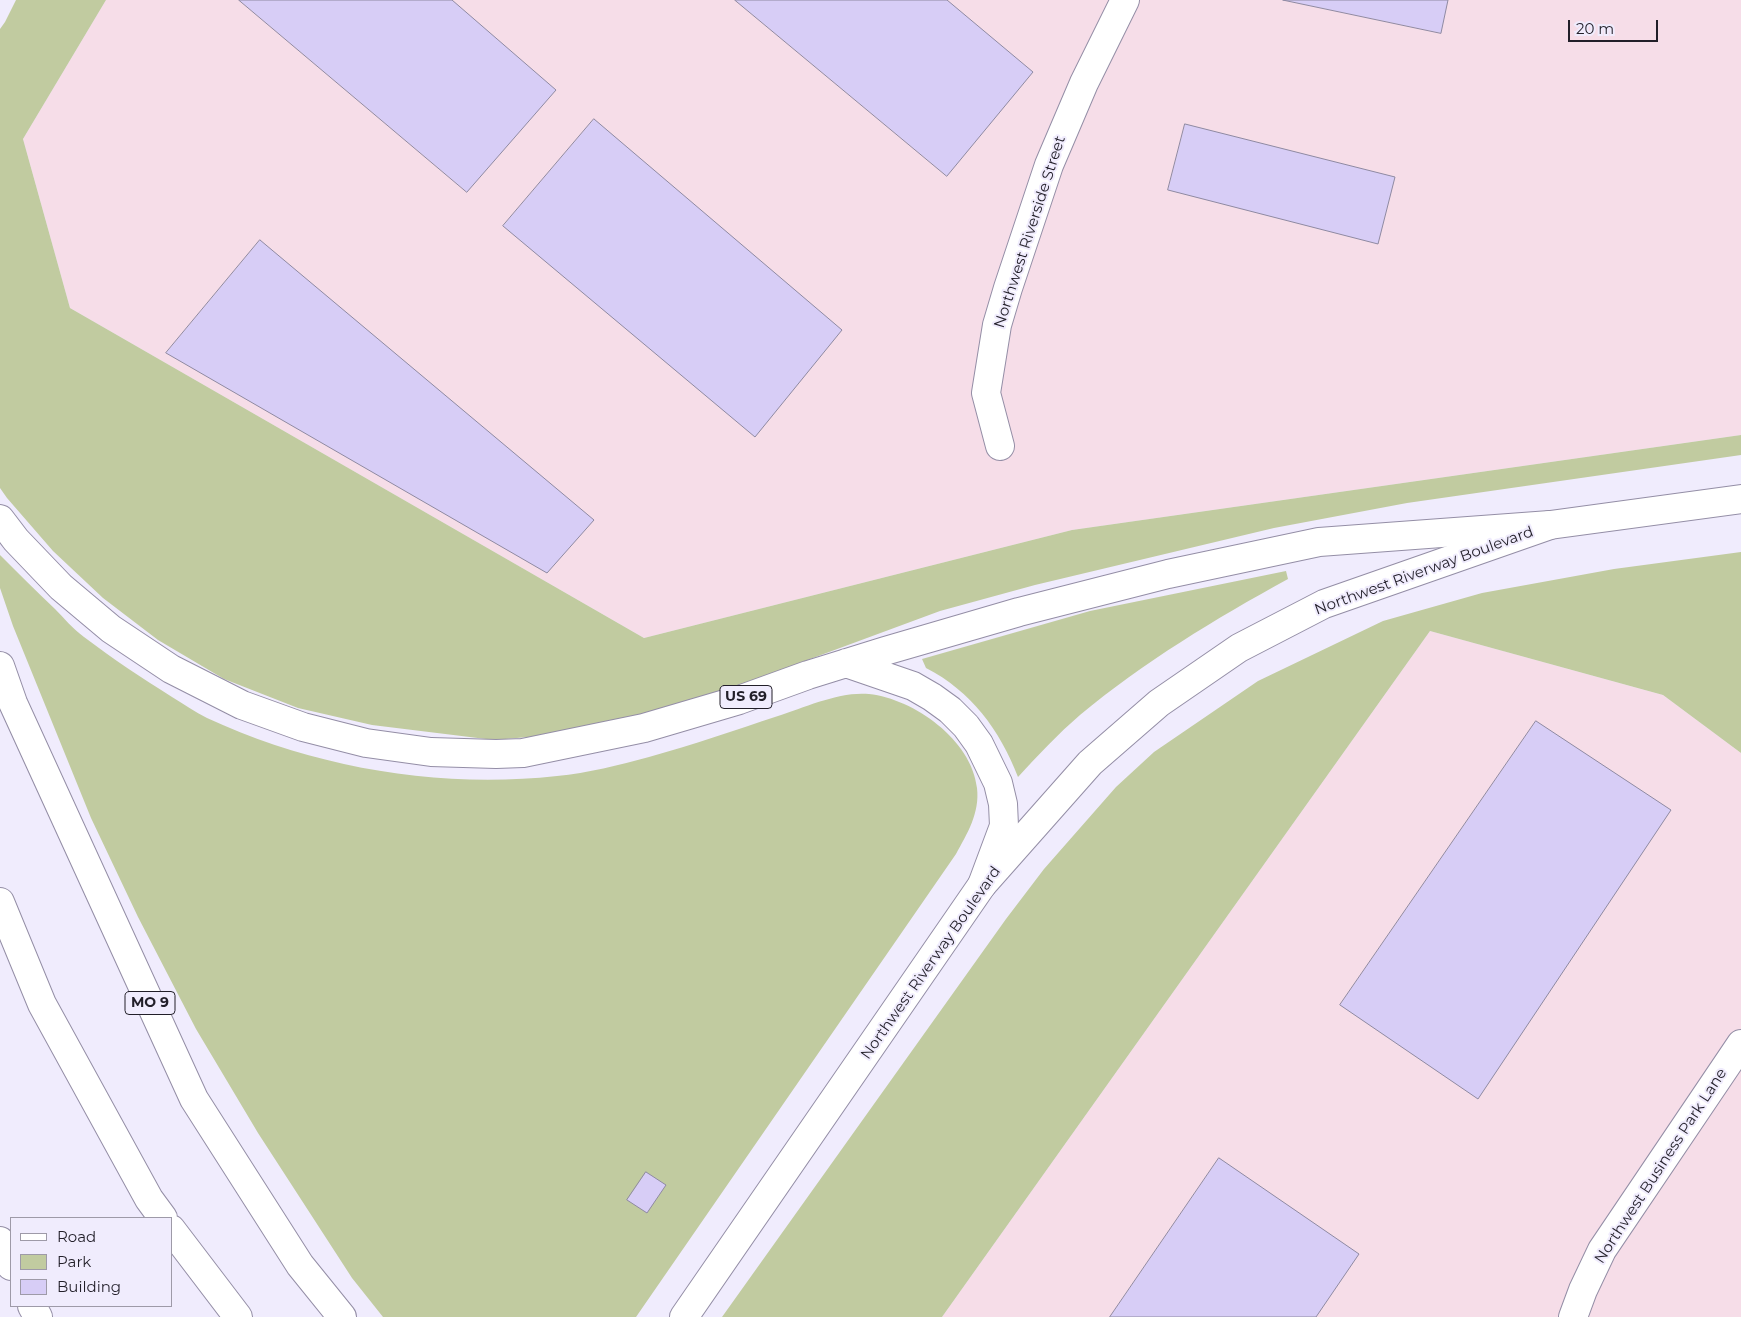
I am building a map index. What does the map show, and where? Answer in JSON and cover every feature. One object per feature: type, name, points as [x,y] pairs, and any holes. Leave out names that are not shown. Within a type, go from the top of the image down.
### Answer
[{"type":"main road","name":"Northwest Riverside Street","points":[[1000,446],[986,393],[998,324],[1008,288],[1049,165],[1084,83],[1125,0]]},
{"type":"main road","name":"Northwest Riverway Boulevard","points":[[684,1317],[982,885],[1090,763],[1159,702],[1239,648],[1324,604],[1550,525],[1741,499]]},
{"type":"main road","name":"US 69","points":[[0,519],[16,540],[61,587],[111,629],[171,669],[242,705],[304,727],[366,743],[431,752],[496,754],[523,754],[644,728],[739,700],[846,663],[1019,612],[1168,574],[1319,542],[1550,525]]},
{"type":"main road","points":[[846,663],[913,686],[932,697],[950,710],[966,726],[979,744],[998,783],[1004,818],[1004,826],[982,885]]},
{"type":"main road","name":"MO 9","points":[[0,666],[13,703],[194,1099],[300,1265],[342,1317]]},
{"type":"main road","points":[[0,902],[42,1004],[149,1199],[162,1217]]},
{"type":"main road","name":"Northwest Business Park Lane","points":[[1573,1317],[1583,1290],[1602,1250],[1741,1044]]},
{"type":"main road","points":[[172,1230],[238,1317]]},
{"type":"main road","points":[[0,1241],[10,1264]]},
{"type":"shaded area","points":[[106,0],[1741,0],[1741,435],[1072,530],[644,638],[70,308],[23,139]]},
{"type":"shaded area","points":[[1430,631],[1663,695],[1741,753],[1741,1317],[942,1317]]},
{"type":"green space","points":[[16,0],[106,0],[23,139],[70,308],[644,638],[1072,530],[1741,435],[1741,455],[1407,503],[1274,528],[1035,585],[940,611],[675,709],[551,735],[494,740],[372,725],[298,708],[224,679],[158,640],[103,598],[53,551],[0,488],[0,29]]},
{"type":"green space","points":[[1741,552],[1741,753],[1663,695],[1430,631],[942,1317],[722,1317],[1006,919],[1044,869],[1116,787],[1154,752],[1258,681],[1383,621],[1482,593],[1614,569]]},
{"type":"green space","points":[[0,555],[80,634],[194,711],[248,735],[334,762],[378,771],[423,777],[513,779],[569,775],[615,766],[665,752],[835,697],[869,694],[904,704],[922,713],[952,738],[973,770],[977,788],[975,815],[956,854],[636,1317],[383,1317],[352,1278],[258,1133],[196,1029],[138,917],[91,818],[13,626],[0,588]]},
{"type":"green space","points":[[1286,571],[1288,579],[1181,642],[1104,696],[1064,730],[1018,777],[1002,743],[982,714],[957,688],[926,668],[922,659],[1090,611]]},
{"type":"building","points":[[239,0],[452,0],[556,90],[467,192]]},
{"type":"building","points":[[735,0],[947,0],[1033,72],[947,176]]},
{"type":"building","points":[[1283,0],[1448,0],[1441,33]]},
{"type":"building","points":[[594,119],[842,330],[755,437],[503,226]]},
{"type":"building","points":[[1185,124],[1395,177],[1378,244],[1168,190]]},
{"type":"building","points":[[260,240],[594,520],[547,573],[166,353]]},
{"type":"building","points":[[1536,721],[1671,810],[1478,1099],[1340,1005]]},
{"type":"building","points":[[1219,1158],[1359,1254],[1316,1317],[1110,1317]]},
{"type":"building","points":[[646,1172],[666,1185],[647,1213],[627,1200]]}]
